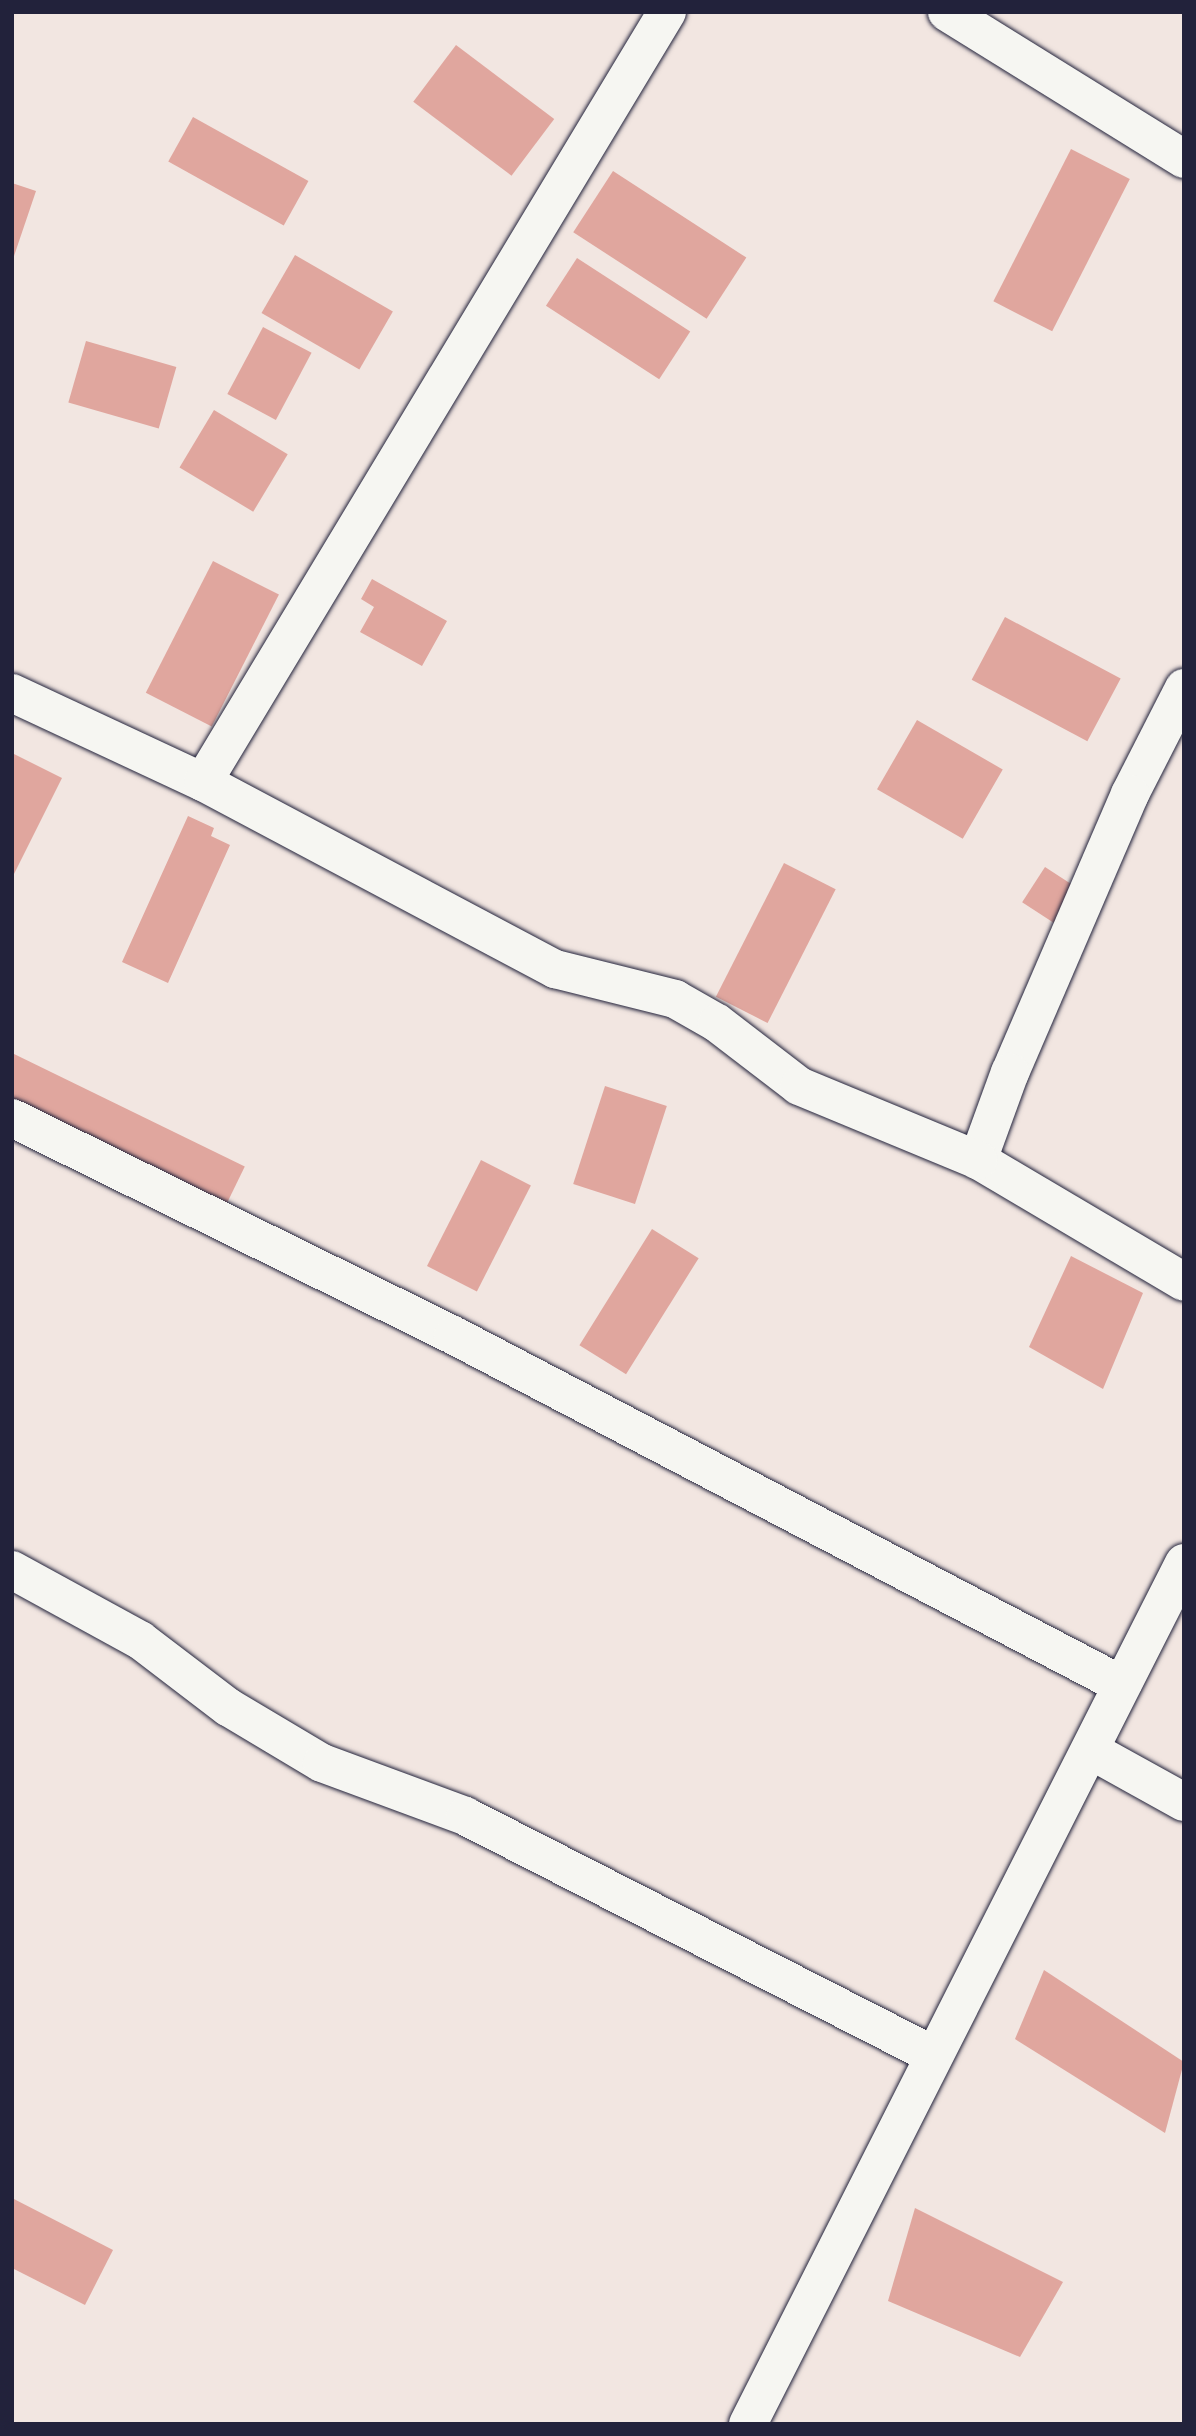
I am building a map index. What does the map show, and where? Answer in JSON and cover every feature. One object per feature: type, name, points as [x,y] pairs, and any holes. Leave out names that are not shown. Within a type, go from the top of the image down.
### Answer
[{"type":"street","points":[[203,782],[667,12]]},
{"type":"street","points":[[947,12],[1184,159]]},
{"type":"street","points":[[978,1160],[1010,1072],[1130,794],[1184,688]]},
{"type":"street","points":[[12,693],[203,782],[555,969],[675,999],[717,1023],[799,1086],[978,1160],[1184,1282]]},
{"type":"street","points":[[12,1118],[453,1335],[1122,1685]]},
{"type":"street","points":[[748,2424],[1184,1563]]},
{"type":"street","points":[[12,1570],[141,1640],[228,1707],[322,1763],[465,1816],[933,2055]]},
{"type":"street","points":[[1090,1750],[1184,1802]]},
{"type":"building","points":[[456,45],[554,119],[512,176],[413,102]]},
{"type":"building","points":[[193,117],[308,181],[284,226],[168,162]]},
{"type":"building","points":[[1071,149],[1130,179],[1052,331],[993,301]]},
{"type":"building","points":[[613,171],[746,258],[707,319],[573,232]]},
{"type":"building","points":[[12,183],[36,191],[13,259],[12,259]]},
{"type":"building","points":[[295,255],[393,312],[359,370],[262,313]]},
{"type":"building","points":[[577,258],[690,332],[659,379],[546,306]]},
{"type":"building","points":[[263,327],[312,353],[276,420],[227,394]]},
{"type":"building","points":[[86,341],[176,367],[159,428],[68,403]]},
{"type":"building","points":[[214,410],[288,454],[253,512],[179,467]]},
{"type":"building","points":[[213,561],[279,595],[212,726],[146,693]]},
{"type":"building","points":[[372,579],[447,621],[422,666],[360,632],[374,607],[361,599]]},
{"type":"building","points":[[1005,617],[1121,679],[1087,741],[972,680]]},
{"type":"building","points":[[917,720],[1003,770],[963,839],[877,789]]},
{"type":"building","points":[[12,753],[62,778],[12,878]]},
{"type":"building","points":[[188,816],[214,828],[211,836],[230,845],[168,983],[122,962]]},
{"type":"building","points":[[784,863],[836,889],[768,1023],[716,997]]},
{"type":"building","points":[[1045,867],[1091,897],[1068,932],[1022,902]]},
{"type":"building","points":[[12,1053],[245,1167],[226,1205],[12,1101]]},
{"type":"building","points":[[605,1086],[667,1106],[635,1204],[573,1184]]},
{"type":"building","points":[[481,1160],[531,1185],[477,1291],[427,1266]]},
{"type":"building","points":[[652,1229],[699,1258],[626,1374],[579,1345]]},
{"type":"building","points":[[1071,1256],[1143,1293],[1103,1389],[1029,1347]]},
{"type":"building","points":[[1044,1970],[1184,2062],[1165,2133],[1015,2039]]},
{"type":"building","points":[[12,2198],[113,2250],[85,2305],[12,2268]]},
{"type":"building","points":[[915,2208],[1063,2282],[1020,2357],[888,2301]]}]
